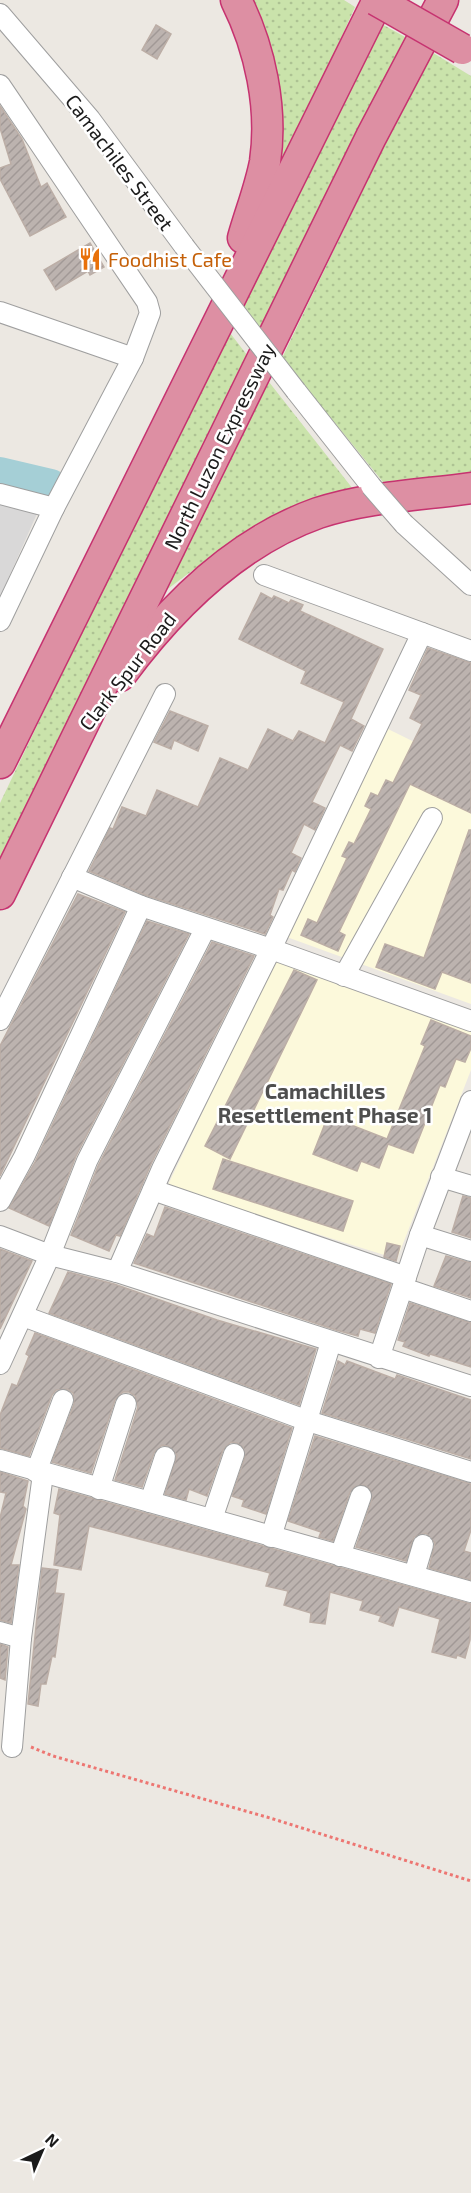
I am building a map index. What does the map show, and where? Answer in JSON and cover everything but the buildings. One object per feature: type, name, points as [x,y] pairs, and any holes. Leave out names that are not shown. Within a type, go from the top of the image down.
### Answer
[{"type":"highway","points":[[213,332],[259,188],[266,149],[262,77],[253,40],[236,0]]},
{"type":"highway","points":[[0,763],[377,0],[468,45]]},
{"type":"highway","points":[[415,0],[468,45]]},
{"type":"highway","name":"North Luzon Expressway","points":[[0,894],[371,137],[442,0]]},
{"type":"highway","name":"Clark Spur Road","points":[[76,736],[141,648],[176,607],[215,574],[264,539],[299,521],[337,508],[471,488]]},
{"type":"street","name":"Camachiles Street","points":[[0,14],[90,119],[184,246],[371,486],[404,524],[471,585]]},
{"type":"street","points":[[0,85],[147,302],[150,313],[133,358],[54,508],[0,621]]},
{"type":"street","points":[[3,318],[133,358]]},
{"type":"street","points":[[0,494],[54,508]]},
{"type":"street","points":[[264,575],[471,651]]},
{"type":"street","points":[[117,1272],[153,1190],[422,633]]},
{"type":"street","points":[[0,1020],[165,694]]},
{"type":"street","points":[[344,976],[432,818]]},
{"type":"street","points":[[72,877],[141,906],[271,949],[471,1022]]},
{"type":"street","points":[[0,1201],[24,1157],[141,906]]},
{"type":"street","points":[[0,1364],[50,1255],[92,1151],[206,929]]},
{"type":"street","points":[[379,1358],[441,1177],[463,1143],[471,1104]]},
{"type":"street","points":[[441,1177],[471,1186]]},
{"type":"street","points":[[153,1190],[404,1282],[471,1311]]},
{"type":"street","points":[[420,1235],[471,1251]]},
{"type":"street","points":[[0,1236],[50,1255],[117,1272],[471,1386]]},
{"type":"street","points":[[23,1316],[308,1421],[471,1472]]},
{"type":"street","points":[[271,1537],[331,1341]]},
{"type":"street","points":[[12,1743],[8,1696],[21,1638],[40,1473],[63,1400]]},
{"type":"street","points":[[99,1489],[126,1404]]},
{"type":"street","points":[[212,1519],[234,1454]]},
{"type":"street","points":[[150,1502],[165,1457]]},
{"type":"street","points":[[0,1460],[471,1592]]},
{"type":"street","points":[[340,1556],[360,1496]]},
{"type":"street","points":[[414,1575],[423,1545]]},
{"type":"street","points":[[0,1632],[21,1638]]},
{"type":"path","points":[[12,1743],[270,1818],[471,1881]]},
{"type":"shaded area","points":[[0,479],[48,489],[0,597]]},
{"type":"shaded area","points":[[386,728],[471,770],[471,1004],[284,936]]},
{"type":"shaded area","points":[[277,955],[471,1027],[471,1070],[397,1259],[167,1187]]},
{"type":"green space","points":[[246,0],[344,0],[355,7],[277,181],[280,133],[277,88],[267,44]]},
{"type":"green space","points":[[378,22],[405,37],[259,331],[241,306]]},
{"type":"green space","points":[[430,51],[471,76],[471,473],[383,482],[282,358]]},
{"type":"green space","points":[[227,329],[247,355],[0,862],[0,803]]},
{"type":"green space","points":[[269,382],[353,489],[300,505],[275,517],[205,561],[161,594]]},
{"type":"waterway","points":[[0,473],[51,485]]},
{"type":"place","name":"Foodhist Cafe","points":[[90,259]]},
{"type":"district","name":"Camachilles Resettlement Phase 1","points":[[325,1102]]}]
